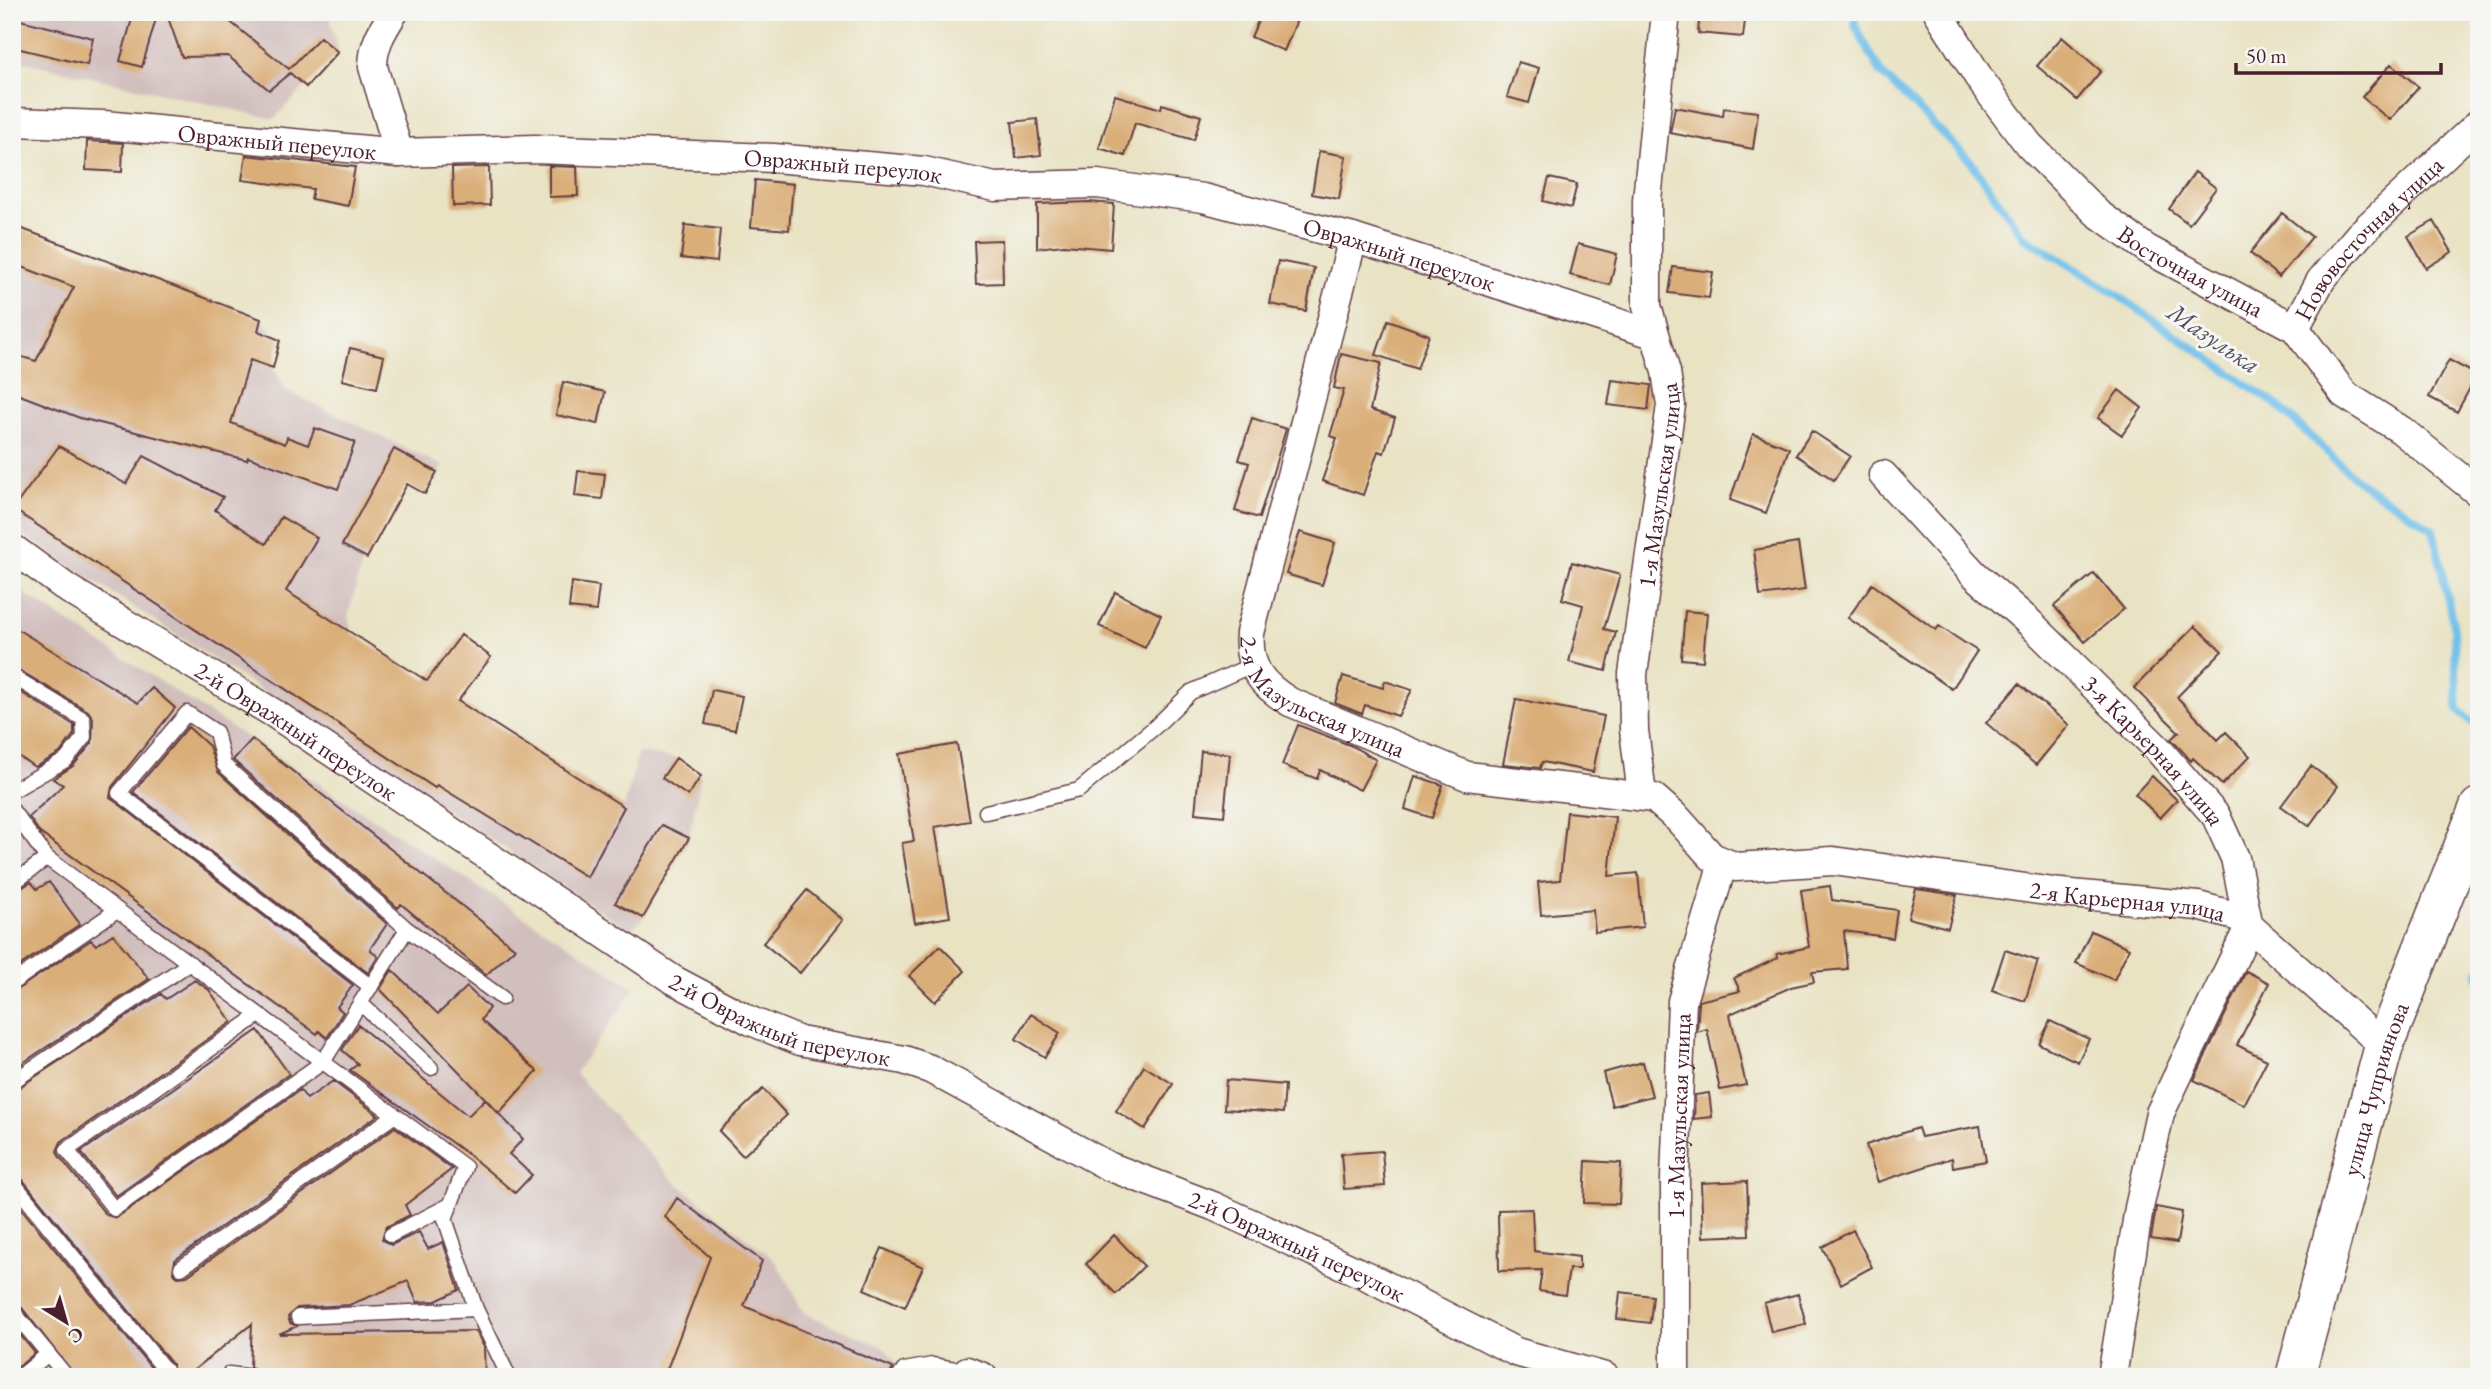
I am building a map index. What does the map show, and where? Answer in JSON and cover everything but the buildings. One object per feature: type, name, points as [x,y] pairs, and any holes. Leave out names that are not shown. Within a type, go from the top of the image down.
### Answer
[{"type":"street","points":[[394,12],[377,38],[373,67],[399,153]]},
{"type":"street","name":"1-я Мазульская улица","points":[[1642,795],[1634,730],[1633,674],[1671,405],[1666,372],[1647,306],[1647,200],[1666,12]]},
{"type":"street","name":"Восточная улица","points":[[1938,12],[1981,81],[2029,145],[2097,213],[2147,249],[2295,328],[2344,394],[2401,430],[2479,493]]},
{"type":"street","name":"Овражный переулок","points":[[12,122],[104,125],[224,139],[399,153],[535,149],[774,158],[924,171],[995,187],[1097,184],[1203,198],[1353,238],[1653,334]]},
{"type":"street","name":"Нововосточная улица","points":[[2295,328],[2321,280],[2359,235],[2479,123]]},
{"type":"street","name":"2-я Мазульская улица","points":[[1353,238],[1250,633],[1252,665],[1270,690],[1290,702],[1466,776],[1642,795]]},
{"type":"street","name":"3-я Карьерная улица","points":[[1883,475],[1974,574],[2030,623],[2157,748],[2216,817],[2235,858],[2249,927]]},
{"type":"street","name":"2-й Овражный переулок","points":[[12,548],[68,589],[275,714],[672,979],[751,1021],[800,1041],[904,1059],[930,1069],[1108,1166],[1213,1206],[1369,1277],[1506,1348],[1605,1377]]},
{"type":"street","points":[[1642,795],[1662,803],[1712,857],[1723,863]]},
{"type":"street","name":"улица Чуприянова","points":[[2295,1377],[2384,1046],[2479,807]]},
{"type":"street","name":"2-я Карьерная улица","points":[[1723,863],[1736,867],[1833,862],[2061,893],[2141,899],[2220,910],[2239,917],[2249,927],[2160,1112],[2139,1208],[2112,1377]]},
{"type":"street","name":"1-я Мазульская улица","points":[[1675,1377],[1675,1178],[1682,1001],[1723,863]]},
{"type":"street","points":[[2249,927],[2384,1046]]},
{"type":"lane","points":[[986,812],[1079,790],[1156,727],[1191,692],[1252,665]]},
{"type":"lane","points":[[12,676],[83,719],[84,737],[66,760],[12,791]]},
{"type":"lane","points":[[370,987],[119,793],[187,713],[216,732],[223,765],[407,929],[502,998]]},
{"type":"lane","points":[[12,810],[47,858],[465,1167],[445,1219],[476,1309],[509,1377]]},
{"type":"lane","points":[[12,884],[47,858]]},
{"type":"lane","points":[[12,983],[117,910]]},
{"type":"lane","points":[[259,1015],[67,1150],[114,1209],[323,1062],[407,929]]},
{"type":"lane","points":[[12,1082],[190,963]]},
{"type":"lane","points":[[360,1003],[431,1068]]},
{"type":"lane","points":[[181,1268],[395,1115]]},
{"type":"lane","points":[[12,1181],[165,1370]]},
{"type":"lane","points":[[391,1236],[450,1205]]},
{"type":"lane","points":[[298,1317],[476,1309]]},
{"type":"lane","points":[[12,1310],[67,1377]]},
{"type":"lane","points":[[20,1377],[48,1354]]},
{"type":"lane","points":[[899,1377],[904,1370],[932,1365],[975,1374]]},
{"type":"lane","points":[[229,1374],[253,1377]]},
{"type":"shaded area","points":[[12,12],[333,12],[330,17],[338,52],[274,119],[12,59]]},
{"type":"shaded area","points":[[12,225],[261,319],[280,340],[273,368],[287,391],[443,466],[425,494],[406,484],[362,564],[348,616],[352,633],[624,807],[638,753],[676,758],[701,776],[689,838],[643,918],[630,930],[12,528]]},
{"type":"shaded area","points":[[12,586],[635,988],[575,1073],[675,1182],[775,1260],[804,1313],[883,1347],[909,1377],[12,1377]]},
{"type":"waterway","name":"Мазулька","points":[[1855,12],[1855,26],[1881,73],[1971,162],[2023,236],[2107,288],[2277,405],[2358,481],[2433,529],[2454,629],[2458,710],[2479,728]]},
{"type":"waterway","name":"Мазулька","points":[[2479,971],[2479,976]]}]
